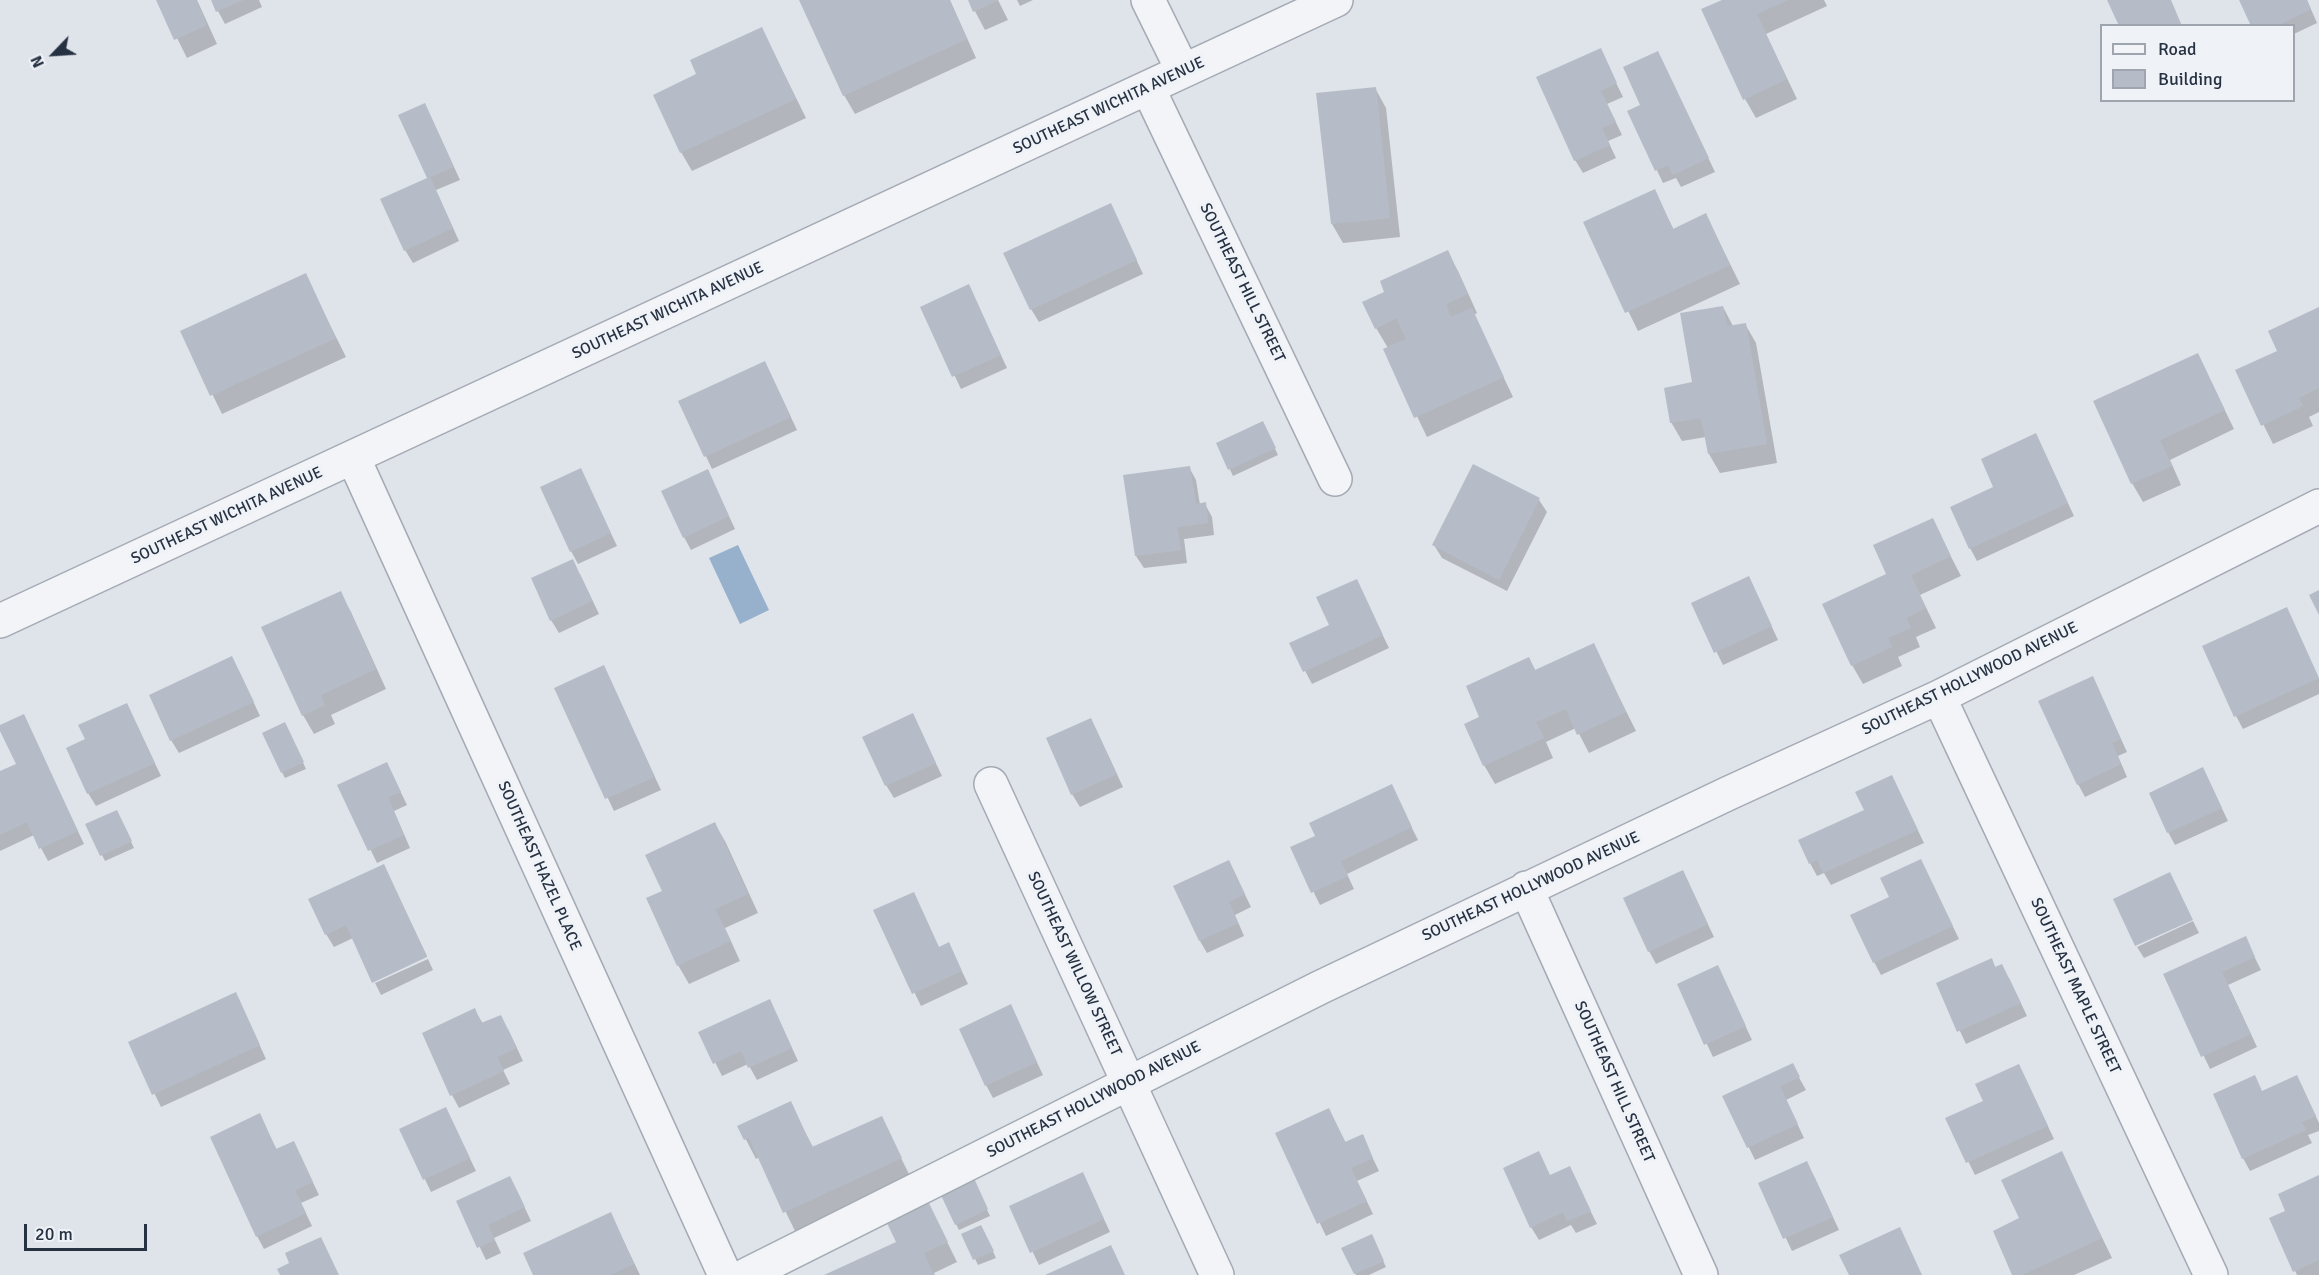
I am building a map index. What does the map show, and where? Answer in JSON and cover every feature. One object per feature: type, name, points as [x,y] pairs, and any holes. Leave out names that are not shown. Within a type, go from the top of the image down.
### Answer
[{"type":"street","points":[[1148,0],[1183,71]]},
{"type":"street","name":"SOUTHEAST WICHITA AVENUE","points":[[0,621],[1336,0]]},
{"type":"street","name":"SOUTHEAST HILL STREET","points":[[1148,87],[1335,479]]},
{"type":"street","name":"SOUTHEAST HAZEL PLACE","points":[[352,457],[725,1275]]},
{"type":"street","name":"SOUTHEAST HOLLYWOOD AVENUE","points":[[746,1275],[1526,888],[1939,697],[2319,506]]},
{"type":"street","name":"SOUTHEAST MAPLE STREET","points":[[1939,697],[2211,1275]]},
{"type":"street","name":"SOUTHEAST WILLOW STREET","points":[[991,784],[1217,1275]]},
{"type":"street","name":"SOUTHEAST HILL STREET","points":[[1526,888],[1701,1275]]},
{"type":"water","points":[[738,545],[769,610],[740,624],[709,558]]},
{"type":"building","points":[[156,0],[196,0],[207,25],[174,40]]},
{"type":"building","points":[[211,0],[243,0],[216,12]]},
{"type":"building","points":[[799,0],[949,0],[967,39],[843,96]]},
{"type":"building","points":[[968,0],[999,0],[973,12]]},
{"type":"building","points":[[1722,0],[1788,0],[1757,14],[1787,79],[1743,100],[1701,9]]},
{"type":"building","points":[[2107,0],[2171,0],[2181,24],[2118,24]]},
{"type":"building","points":[[2239,0],[2307,0],[2311,9],[2281,24],[2250,24]]},
{"type":"building","points":[[762,27],[796,99],[680,153],[653,95],[696,74],[690,60]]},
{"type":"building","points":[[1601,48],[1617,83],[1601,91],[1616,122],[1602,128],[1610,145],[1574,161],[1536,77]]},
{"type":"building","points":[[1658,51],[1709,158],[1673,175],[1668,165],[1655,171],[1627,111],[1640,105],[1623,67]]},
{"type":"building","points":[[1376,87],[1390,218],[1331,224],[1316,93]]},
{"type":"building","points":[[425,103],[454,167],[430,177],[453,228],[404,251],[380,199],[427,178],[398,115]]},
{"type":"building","points":[[1655,189],[1673,229],[1706,213],[1730,265],[1625,313],[1583,222]]},
{"type":"building","points":[[1111,203],[1137,260],[1030,310],[1003,253]]},
{"type":"building","points":[[1448,250],[1468,294],[1446,304],[1451,317],[1472,308],[1504,377],[1414,418],[1383,349],[1406,339],[1396,318],[1375,329],[1362,302],[1384,292],[1380,281]]},
{"type":"building","points":[[306,273],[336,338],[210,396],[180,331]]},
{"type":"building","points":[[969,284],[1001,355],[952,377],[920,307]]},
{"type":"building","points":[[1723,306],[1727,326],[1746,323],[1767,444],[1708,454],[1701,418],[1670,423],[1664,388],[1692,382],[1680,313]]},
{"type":"building","points":[[2319,307],[2319,388],[2299,398],[2303,406],[2261,426],[2235,370],[2277,351],[2268,331]]},
{"type":"building","points":[[2198,353],[2225,410],[2160,440],[2172,466],[2131,484],[2093,401]]},
{"type":"building","points":[[765,361],[791,417],[704,457],[678,401]]},
{"type":"building","points":[[1263,421],[1276,448],[1228,470],[1216,443]]},
{"type":"building","points":[[2036,433],[2068,503],[1969,549],[1950,507],[1993,487],[1981,459]]},
{"type":"building","points":[[1473,464],[1540,498],[1499,580],[1432,545]]},
{"type":"building","points":[[1190,466],[1196,504],[1206,502],[1208,523],[1177,527],[1181,550],[1135,556],[1123,475]]},
{"type":"building","points":[[581,468],[611,533],[570,552],[540,487]]},
{"type":"building","points":[[708,469],[729,516],[683,538],[661,491]]},
{"type":"building","points":[[1933,518],[1951,556],[1911,575],[1926,608],[1906,618],[1911,628],[1888,638],[1892,647],[1851,666],[1822,604],[1886,574],[1873,545]]},
{"type":"building","points":[[573,559],[592,601],[550,621],[531,578]]},
{"type":"building","points":[[1749,576],[1772,626],[1714,653],[1691,603]]},
{"type":"building","points":[[1357,579],[1383,635],[1303,672],[1289,643],[1329,625],[1316,597]]},
{"type":"building","points":[[2319,590],[2319,615],[2309,595]]},
{"type":"building","points":[[341,591],[376,669],[321,695],[325,705],[302,716],[261,627]]},
{"type":"building","points":[[2287,607],[2319,678],[2234,717],[2202,646]]},
{"type":"building","points":[[1594,643],[1626,712],[1577,735],[1566,709],[1536,722],[1544,738],[1483,766],[1464,724],[1479,717],[1466,686],[1529,657],[1535,670]]},
{"type":"building","points":[[232,656],[254,702],[170,741],[149,695]]},
{"type":"building","points":[[604,665],[655,777],[605,799],[554,688]]},
{"type":"building","points":[[2093,676],[2121,739],[2112,743],[2121,764],[2077,785],[2038,701]]},
{"type":"building","points":[[127,703],[155,763],[87,794],[66,748],[85,739],[78,725]]},
{"type":"building","points":[[913,713],[936,763],[885,786],[862,737]]},
{"type":"building","points":[[24,714],[78,831],[39,849],[27,822],[0,835],[0,771],[16,764],[0,731],[0,725]]},
{"type":"building","points":[[1091,718],[1117,774],[1071,795],[1046,738]]},
{"type":"building","points":[[285,722],[304,762],[281,773],[262,733]]},
{"type":"building","points":[[387,762],[401,792],[388,797],[404,835],[368,851],[337,785]]},
{"type":"building","points":[[2203,767],[2222,808],[2167,833],[2149,793]]},
{"type":"building","points":[[1892,775],[1918,830],[1823,873],[1817,860],[1809,864],[1798,840],[1864,810],[1855,792]]},
{"type":"building","points":[[1392,784],[1412,827],[1341,861],[1348,876],[1311,893],[1290,847],[1315,836],[1309,823]]},
{"type":"building","points":[[117,810],[132,841],[100,856],[85,824]]},
{"type":"building","points":[[715,822],[748,894],[715,909],[731,941],[677,966],[646,898],[662,891],[645,855]]},
{"type":"building","points":[[1921,859],[1953,926],[1873,963],[1850,915],[1889,897],[1880,878]]},
{"type":"building","points":[[1229,860],[1245,894],[1229,902],[1238,923],[1199,941],[1173,886]]},
{"type":"building","points":[[384,864],[427,957],[372,983],[346,925],[325,935],[308,899]]},
{"type":"building","points":[[1683,870],[1708,924],[1648,952],[1623,898]]},
{"type":"building","points":[[2170,872],[2193,920],[2135,946],[2113,899]]},
{"type":"building","points":[[914,892],[939,947],[949,942],[962,971],[912,994],[873,910]]},
{"type":"building","points":[[2246,936],[2255,957],[2222,972],[2251,1034],[2201,1057],[2163,974]]},
{"type":"building","points":[[1992,958],[1995,967],[2002,964],[2021,1003],[1957,1032],[1936,983]]},
{"type":"building","points":[[1718,965],[1746,1026],[1704,1045],[1677,984]]},
{"type":"building","points":[[236,992],[260,1045],[152,1095],[128,1042]]},
{"type":"building","points":[[770,999],[792,1048],[748,1068],[741,1051],[713,1064],[698,1032]]},
{"type":"building","points":[[1011,1004],[1037,1062],[985,1086],[959,1029]]},
{"type":"building","points":[[475,1008],[481,1023],[501,1015],[517,1048],[497,1057],[504,1071],[450,1096],[422,1033]]},
{"type":"building","points":[[1793,1063],[1800,1077],[1780,1086],[1798,1124],[1747,1148],[1722,1096]]},
{"type":"building","points":[[2019,1064],[2048,1126],[1966,1163],[1945,1118],[1983,1101],[1975,1084]]},
{"type":"building","points":[[2255,1075],[2262,1091],[2297,1075],[2316,1116],[2302,1122],[2306,1130],[2242,1159],[2213,1094]]},
{"type":"building","points":[[791,1101],[812,1147],[882,1116],[902,1158],[783,1213],[749,1138],[744,1140],[737,1126]]},
{"type":"building","points":[[446,1107],[470,1158],[423,1180],[399,1129]]},
{"type":"building","points":[[1329,1108],[1345,1142],[1363,1134],[1373,1158],[1351,1168],[1367,1201],[1317,1224],[1275,1133]]},
{"type":"building","points":[[260,1113],[276,1149],[294,1141],[313,1182],[295,1190],[306,1213],[256,1237],[210,1137]]},
{"type":"building","points":[[1539,1151],[1550,1175],[1570,1166],[1591,1211],[1567,1221],[1563,1212],[1530,1228],[1503,1168]]},
{"type":"building","points":[[2062,1151],[2102,1238],[2022,1275],[2012,1275],[1993,1231],[2019,1218],[2001,1180]]},
{"type":"building","points":[[1807,1161],[1833,1217],[1783,1239],[1758,1183]]},
{"type":"building","points":[[1083,1172],[1104,1219],[1030,1253],[1009,1206]]},
{"type":"building","points":[[2319,1175],[2319,1260],[2293,1272],[2269,1218],[2285,1211],[2278,1194]]},
{"type":"building","points":[[510,1176],[525,1207],[488,1225],[495,1240],[477,1248],[456,1201]]},
{"type":"building","points":[[973,1176],[988,1209],[955,1225],[939,1191]]},
{"type":"building","points":[[927,1199],[948,1242],[924,1253],[934,1275],[824,1275],[896,1242],[885,1219]]},
{"type":"building","points":[[611,1212],[634,1264],[610,1275],[533,1275],[523,1253]]},
{"type":"building","points":[[981,1225],[994,1251],[973,1260],[961,1234]]},
{"type":"building","points":[[1900,1227],[1922,1275],[1849,1275],[1839,1255]]},
{"type":"building","points":[[1372,1234],[1384,1261],[1354,1274],[1341,1248]]},
{"type":"building","points":[[321,1237],[339,1275],[280,1275],[277,1269],[289,1263],[285,1253]]},
{"type":"building","points":[[1111,1245],[1125,1275],[1045,1275]]}]
